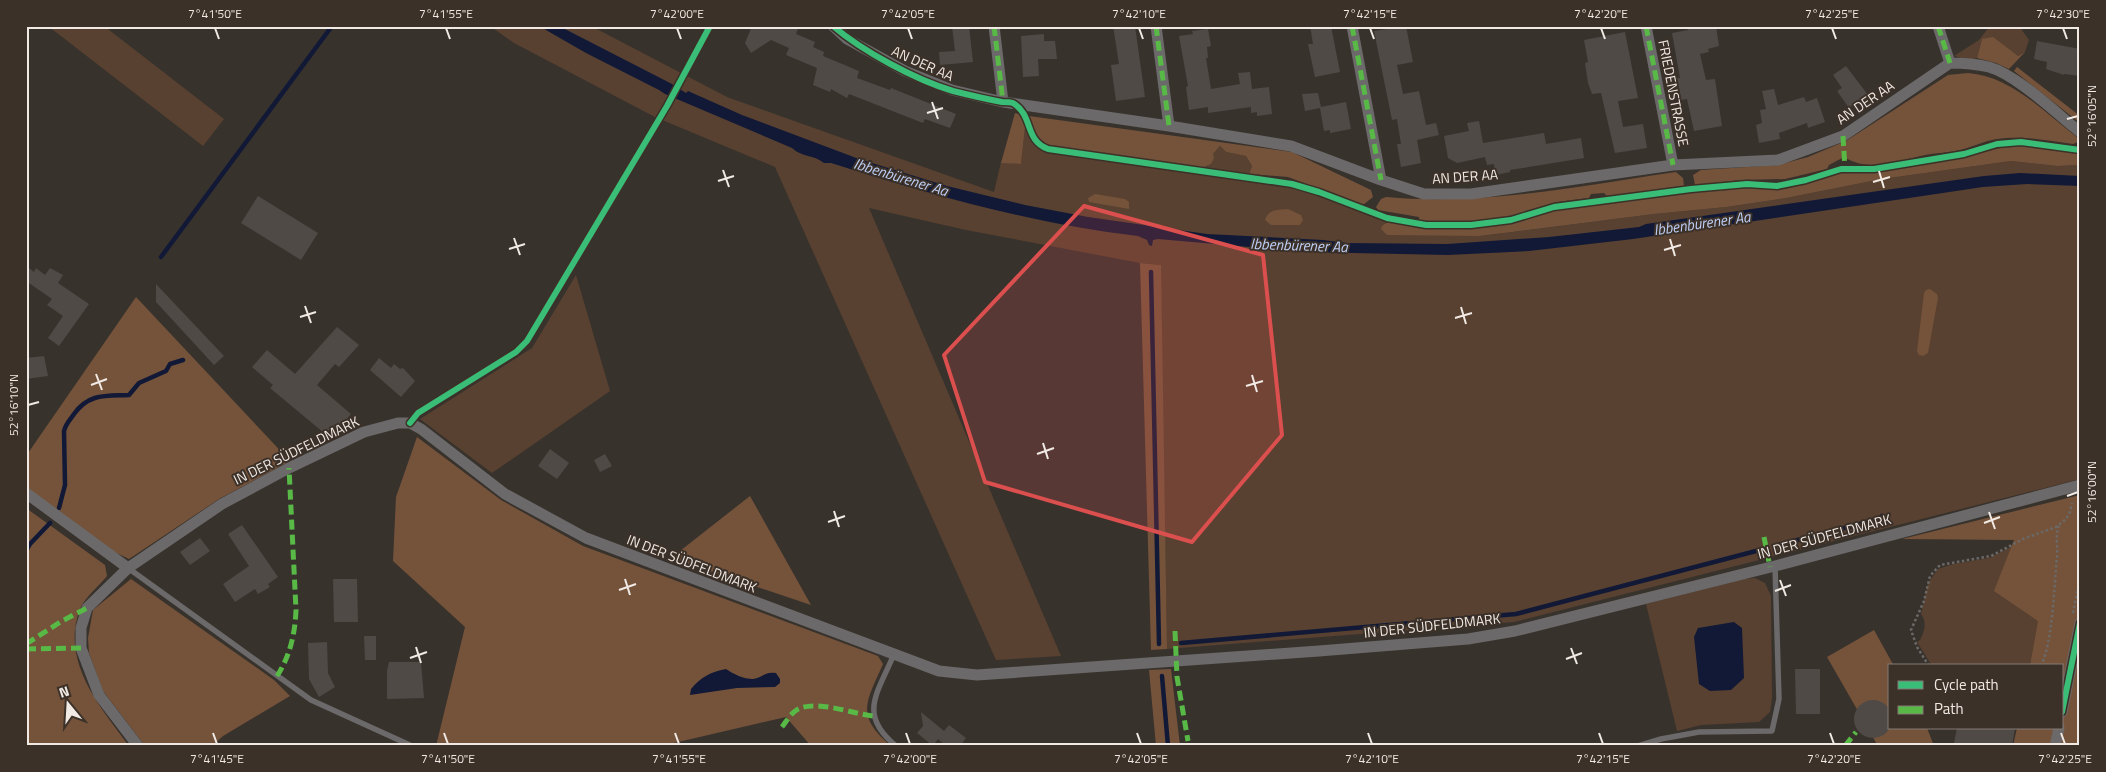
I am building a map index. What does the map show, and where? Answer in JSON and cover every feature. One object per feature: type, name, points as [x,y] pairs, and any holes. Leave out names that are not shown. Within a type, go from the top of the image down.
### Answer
[{"type":"street","name":"AN DER AA","points":[[833,26],[848,39],[905,71],[952,90],[1004,102],[1291,146],[1424,194],[1471,194],[1673,165],[1778,160],[1843,136],[1950,63]]},
{"type":"street","points":[[994,26],[1004,102]]},
{"type":"street","points":[[1156,26],[1169,126]]},
{"type":"street","points":[[1352,26],[1381,180]]},
{"type":"street","name":"FRIEDENSTRASSE","points":[[1646,26],[1673,165]]},
{"type":"street","points":[[1938,26],[1950,63],[1990,67],[2015,81],[2080,132]]},
{"type":"street","name":"IN DER SÜDFELDMARK","points":[[138,746],[99,695],[82,648],[81,628],[87,608],[128,568],[222,504],[289,468],[364,432],[398,423],[410,423],[505,494],[586,538],[939,671],[977,675],[1318,651],[1468,638],[1516,631],[1775,566],[1897,532],[2080,485]]},
{"type":"street","points":[[26,493],[128,568]]},
{"type":"street","points":[[2064,702],[2080,623]]},
{"type":"street","points":[[2056,746],[2059,730]]},
{"type":"lane","points":[[1638,746],[1660,739],[1699,732],[1772,730],[1779,699],[1775,566]]},
{"type":"lane","points":[[128,568],[311,700],[412,746]]},
{"type":"lane","points":[[894,654],[872,711],[876,726],[896,746]]},
{"type":"path","points":[[2042,664],[2045,658],[2052,615],[2058,548],[2056,533],[2070,512],[2072,502]]},
{"type":"path","points":[[1929,664],[1917,647],[1911,630],[1924,601],[1928,582],[1933,572],[1945,563],[1991,556],[2022,539],[2060,525]]},
{"type":"highlighted area","points":[[1084,206],[1263,255],[1282,435],[1192,542],[985,482],[944,355]]},
{"type":"shaded area","points":[[48,26],[104,26],[224,119],[203,146]]},
{"type":"shaded area","points":[[490,26],[591,26],[727,97],[994,192],[1001,162],[1021,164],[1025,128],[1027,128],[1034,144],[1049,153],[1294,187],[1389,221],[1385,223],[1481,236],[1654,214],[1726,207],[1786,198],[1882,179],[2011,161],[2057,166],[2080,165],[2080,479],[1514,622],[1167,649],[1160,265],[1140,263],[966,230],[869,208],[1061,656],[996,660],[775,167],[655,117],[514,43]]},
{"type":"shaded area","points":[[1990,26],[2019,26],[2029,40],[2025,52],[2018,56],[1982,39],[1977,58],[1970,60],[1954,56],[1979,40]]},
{"type":"shaded area","points":[[1993,37],[2018,56],[2025,52],[2009,69],[1977,58],[1982,39]]},
{"type":"shaded area","points":[[2017,67],[2080,116],[2080,123],[2014,71]]},
{"type":"shaded area","points":[[1968,73],[1999,81],[2013,88],[2078,138],[2078,142],[2073,144],[2026,138],[1997,139],[1956,151],[1925,155],[1884,164],[1864,164],[1844,157],[1829,165],[1827,169],[1785,179],[1741,180],[1695,185],[1693,175],[1701,170],[1778,165],[1808,157],[1846,141],[1948,75]]},
{"type":"shaded area","points":[[1015,113],[1022,115],[1027,128],[1025,128],[1021,164],[1001,163]]},
{"type":"shaded area","points":[[1029,116],[1292,152],[1371,190],[1373,197],[1363,205],[1288,177],[1249,174],[1252,166],[1246,156],[1226,152],[1220,146],[1213,154],[1214,158],[1211,164],[1202,168],[1046,146],[1036,135]]},
{"type":"shaded area","points":[[1220,146],[1226,152],[1246,156],[1252,166],[1249,174],[1202,168],[1211,164],[1213,154]]},
{"type":"shaded area","points":[[2008,146],[2028,146],[2080,154],[2080,165],[2057,166],[2011,161],[1882,179],[1786,198],[1726,207],[1480,236],[1387,235],[1381,229],[1389,221],[1439,228],[1472,228],[1509,224],[1554,210],[1715,188],[1750,185],[1779,188],[1804,184],[1844,172],[1875,172],[1960,158]]},
{"type":"shaded area","points":[[1676,172],[1683,178],[1684,186],[1607,196],[1604,193],[1591,194],[1589,198],[1557,202],[1510,217],[1480,221],[1419,221],[1419,217],[1378,210],[1376,207],[1381,199],[1386,197],[1459,199],[1495,197]]},
{"type":"shaded area","points":[[1095,194],[1125,199],[1129,202],[1129,209],[1089,202],[1088,198]]},
{"type":"shaded area","points":[[1288,209],[1301,215],[1303,220],[1300,225],[1271,225],[1265,220],[1266,216],[1271,212]]},
{"type":"shaded area","points":[[1140,263],[1161,265],[1167,649],[1151,650]]},
{"type":"shaded area","points":[[576,275],[610,391],[492,473],[420,419],[532,348]]},
{"type":"shaded area","points":[[1930,289],[1937,294],[1938,298],[1928,353],[1923,356],[1919,355],[1917,351],[1924,293]]},
{"type":"shaded area","points":[[136,297],[290,461],[219,499],[129,559],[104,547],[26,487],[26,456]]},
{"type":"shaded area","points":[[417,437],[501,500],[583,546],[878,656],[883,664],[869,699],[868,717],[872,726],[891,746],[811,746],[786,717],[661,746],[436,746],[465,627],[393,561],[396,497]]},
{"type":"shaded area","points":[[2080,495],[2080,746],[2013,746],[2017,730],[2064,730],[2064,664],[2030,664],[2038,621],[1994,591],[2014,540],[1902,539]]},
{"type":"shaded area","points":[[750,496],[811,605],[671,558]]},
{"type":"shaded area","points":[[26,508],[105,565],[107,576],[80,609],[75,628],[75,647],[79,665],[95,699],[129,746],[26,746]]},
{"type":"shaded area","points":[[2048,534],[2036,664],[1931,664],[1917,642],[1920,640],[1924,630],[1925,624],[1921,614],[1928,583],[1938,569],[1953,564],[1989,558],[2020,542]]},
{"type":"shaded area","points":[[1755,578],[1765,583],[1771,596],[1772,698],[1770,712],[1759,722],[1701,725],[1677,731],[1646,604],[1744,579]]},
{"type":"shaded area","points":[[131,579],[274,680],[290,696],[223,736],[212,746],[145,746],[103,691],[89,653],[88,638],[93,610]]},
{"type":"shaded area","points":[[1874,630],[1893,664],[1888,664],[1888,730],[1928,730],[1934,746],[1878,746],[1827,657]]},
{"type":"shaded area","points":[[1171,669],[1180,746],[1156,746],[1149,670]]},
{"type":"water","name":"Ibbenbürener Aa","points":[[539,26],[559,26],[686,93],[688,91],[742,115],[859,159],[947,186],[1025,205],[1088,217],[1207,234],[1347,243],[1447,244],[1549,237],[1639,227],[1646,224],[1984,176],[2020,173],[2080,176],[2080,186],[2027,184],[1983,187],[1633,239],[1529,251],[1448,255],[1305,252],[1158,239],[1153,240],[1152,246],[1149,245],[1147,240],[1138,236],[1099,231],[1021,216],[945,197],[831,163],[824,163],[665,94]]},
{"type":"water","points":[[1734,622],[1742,628],[1744,678],[1731,690],[1710,691],[1699,684],[1694,637],[1698,628]]},
{"type":"water","points":[[726,669],[750,679],[769,673],[776,673],[780,683],[775,687],[737,688],[690,695],[691,689],[702,678],[711,673]]},
{"type":"building","points":[[752,26],[799,26],[796,34],[815,42],[813,47],[824,52],[823,56],[859,71],[857,78],[890,90],[891,88],[956,114],[950,128],[925,119],[923,123],[849,94],[847,98],[831,89],[830,92],[813,85],[817,68],[786,55],[789,48],[771,40],[751,53],[745,43]]},
{"type":"building","points":[[952,26],[969,26],[973,62],[940,65],[939,52],[955,51]]},
{"type":"building","points":[[1113,26],[1135,26],[1145,97],[1116,101],[1111,65],[1119,64]]},
{"type":"building","points":[[1310,26],[1331,26],[1340,72],[1315,77],[1308,44],[1313,44]]},
{"type":"building","points":[[1406,26],[1413,62],[1397,65],[1403,94],[1419,91],[1426,125],[1436,123],[1439,135],[1417,140],[1421,163],[1401,167],[1397,144],[1401,144],[1397,119],[1392,120],[1374,31]]},
{"type":"building","points":[[1687,26],[1716,26],[1719,46],[1708,49],[1709,52],[1700,54],[1706,80],[1715,79],[1722,126],[1694,131],[1687,99],[1681,100],[1677,78],[1680,78],[1672,33],[1688,30]]},
{"type":"building","points":[[1208,29],[1211,46],[1207,47],[1208,58],[1206,58],[1211,89],[1240,84],[1238,73],[1250,72],[1252,89],[1269,87],[1272,114],[1257,116],[1257,112],[1251,113],[1251,107],[1208,113],[1208,107],[1189,110],[1186,87],[1188,86],[1179,36],[1193,34],[1192,31]]},
{"type":"building","points":[[1625,32],[1638,98],[1618,101],[1623,127],[1643,124],[1647,148],[1615,153],[1601,93],[1592,94],[1588,83],[1585,63],[1588,62],[1584,40]]},
{"type":"building","points":[[1044,34],[1044,41],[1055,41],[1057,59],[1038,59],[1039,76],[1023,77],[1021,36]]},
{"type":"building","points":[[2037,41],[2080,49],[2080,76],[2064,75],[2046,69],[2047,62],[2034,59]]},
{"type":"building","points":[[1846,66],[1868,95],[1849,108],[1837,91],[1842,88],[1833,75]]},
{"type":"building","points":[[1774,89],[1778,105],[1804,97],[1806,102],[1817,98],[1825,122],[1808,128],[1807,123],[1779,133],[1780,139],[1759,143],[1756,125],[1762,123],[1760,110],[1766,109],[1762,91]]},
{"type":"building","points":[[1318,93],[1321,107],[1346,102],[1351,129],[1330,133],[1330,130],[1324,131],[1320,108],[1305,111],[1302,94]]},
{"type":"building","points":[[1479,121],[1483,143],[1544,133],[1546,144],[1581,138],[1584,158],[1510,170],[1510,172],[1495,175],[1494,164],[1487,165],[1485,157],[1457,163],[1448,158],[1444,136],[1469,131],[1467,123]]},
{"type":"building","points":[[258,196],[318,233],[301,260],[241,223]]},
{"type":"building","points":[[26,266],[34,272],[36,268],[45,275],[50,268],[63,275],[58,283],[89,304],[59,346],[48,338],[63,316],[47,305],[52,299],[26,281]]},
{"type":"building","points":[[156,284],[224,356],[214,365],[156,302]]},
{"type":"building","points":[[337,327],[359,345],[339,367],[335,364],[317,385],[351,414],[330,438],[270,388],[273,385],[252,367],[267,350],[295,374]]},
{"type":"building","points":[[44,356],[48,376],[26,379],[26,358]]},
{"type":"building","points":[[379,358],[391,368],[394,364],[400,369],[403,368],[415,381],[401,397],[370,370]]},
{"type":"building","points":[[550,449],[569,463],[557,479],[538,466]]},
{"type":"building","points":[[605,454],[612,466],[600,472],[594,460]]},
{"type":"building","points":[[242,525],[278,577],[268,584],[270,587],[258,594],[255,589],[235,602],[223,584],[249,566],[228,534]]},
{"type":"building","points":[[200,538],[210,551],[190,565],[180,552]]},
{"type":"building","points":[[333,579],[357,579],[358,622],[334,622]]},
{"type":"building","points":[[364,636],[376,636],[376,660],[365,660]]},
{"type":"building","points":[[327,642],[328,673],[335,687],[319,697],[309,679],[308,643]]},
{"type":"building","points":[[389,662],[421,662],[424,698],[387,699],[387,671]]},
{"type":"building","points":[[1795,669],[1820,669],[1820,714],[1796,714]]},
{"type":"building","points":[[1873,700],[1886,706],[1888,709],[1888,729],[1886,732],[1873,738],[1860,732],[1854,719],[1860,706]]},
{"type":"building","points":[[921,712],[944,731],[949,725],[966,738],[960,746],[946,746],[938,739],[933,746],[917,733],[923,726]]},
{"type":"building","points":[[1957,730],[2015,730],[2012,746],[1989,746],[1975,743],[1975,746],[1969,746],[1954,743]]},
{"type":"waterway","points":[[161,257],[332,26]]},
{"type":"waterway","points":[[1151,272],[1159,644]]},
{"type":"waterway","points":[[59,508],[65,485],[64,431],[74,414],[80,407],[92,399],[105,396],[129,395],[139,383],[166,371],[170,364],[183,360]]},
{"type":"waterway","points":[[1778,545],[1879,519],[1882,516]]},
{"type":"waterway","points":[[26,551],[30,544],[50,523]]},
{"type":"waterway","points":[[1181,643],[1516,614],[1756,551]]},
{"type":"waterway","points":[[1162,676],[1168,746]]},
{"type":"marked path","points":[[994,26],[1003,102]]},
{"type":"marked path","points":[[1156,26],[1169,126]]},
{"type":"marked path","points":[[1352,26],[1381,180]]},
{"type":"marked path","points":[[1646,26],[1673,165]]},
{"type":"marked path","points":[[1938,26],[1950,63]]},
{"type":"marked path","points":[[1843,136],[1845,169]]},
{"type":"marked path","points":[[277,676],[291,644],[296,610],[289,468]]},
{"type":"marked path","points":[[1764,537],[1770,567]]},
{"type":"marked path","points":[[26,644],[62,621],[87,608]]},
{"type":"marked path","points":[[1175,631],[1177,677],[1188,741]]},
{"type":"marked path","points":[[26,649],[81,648]]},
{"type":"marked path","points":[[782,727],[794,712],[810,706],[821,706],[873,716]]},
{"type":"marked path","points":[[1845,746],[1856,732]]},
{"type":"cycle path","points":[[410,423],[418,413],[516,352],[527,341],[667,106],[710,26]]},
{"type":"cycle path","points":[[833,26],[874,55],[923,80],[953,91],[1013,103],[1024,114],[1035,140],[1048,149],[1292,184],[1319,192],[1387,218],[1426,225],[1471,225],[1511,220],[1554,207],[1691,189],[1747,184],[1777,186],[1806,180],[1841,169],[1874,169],[1964,154],[1997,144],[2021,142],[2080,150]]},
{"type":"cycle path","points":[[2064,702],[2080,623]]}]
